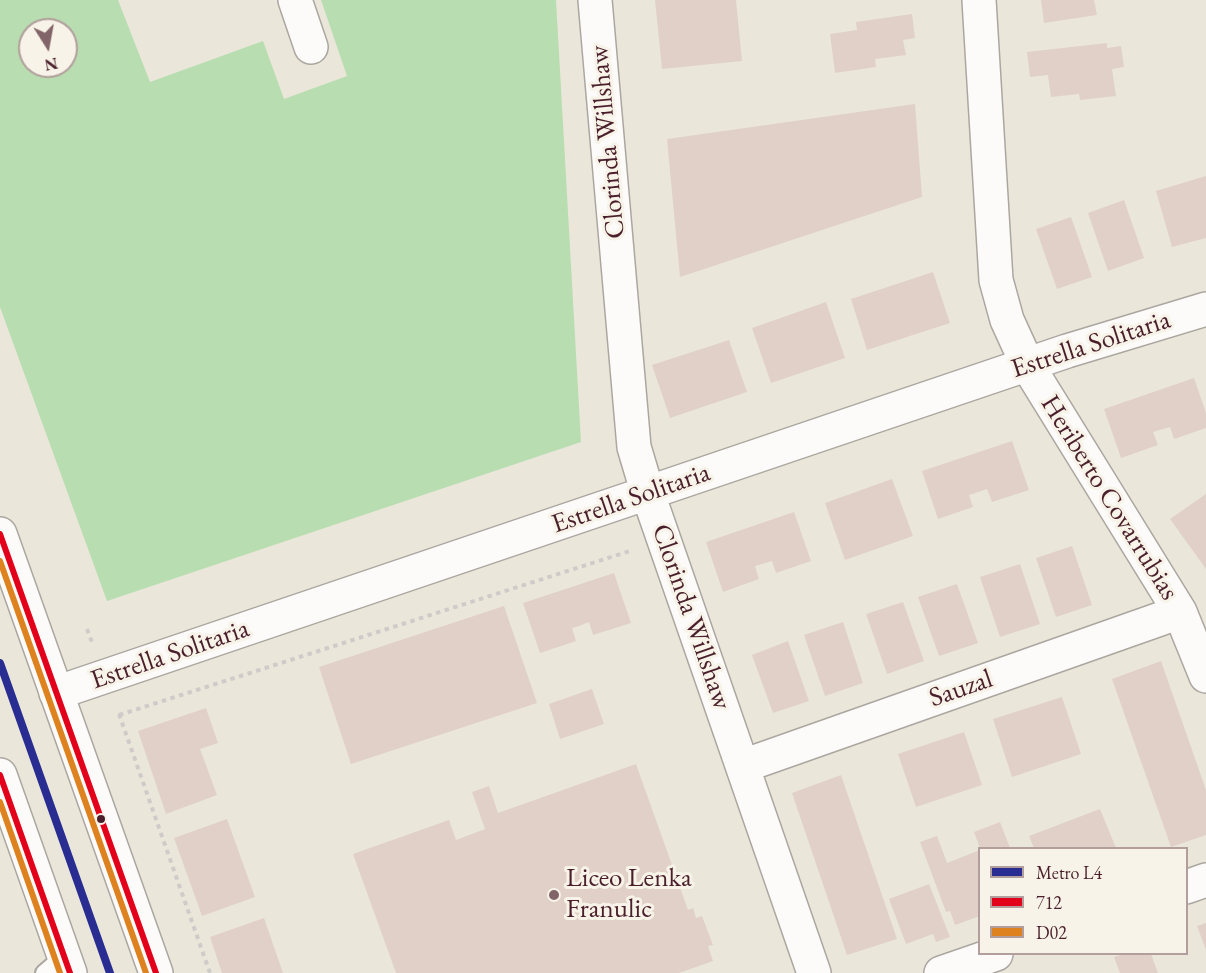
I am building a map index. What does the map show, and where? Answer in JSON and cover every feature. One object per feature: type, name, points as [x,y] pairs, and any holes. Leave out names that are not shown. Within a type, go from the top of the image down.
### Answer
[{"type":"street","points":[[295,0],[311,47]]},
{"type":"street","name":"Clorinda Willshaw","points":[[595,0],[634,447],[648,494],[814,973]]},
{"type":"street","name":"Heriberto Covarrubias","points":[[979,0],[996,280],[1007,320],[1028,366],[1180,612],[1206,676]]},
{"type":"street","name":"Estrella Solitaria","points":[[56,693],[1068,351],[1206,309]]},
{"type":"street","points":[[0,534],[156,973]]},
{"type":"street","name":"Sauzal","points":[[743,766],[1180,612]]},
{"type":"street","points":[[0,775],[60,967]]},
{"type":"street","points":[[1188,886],[1206,880]]},
{"type":"street","points":[[941,973],[993,955]]},
{"type":"path","points":[[119,715],[638,549]]},
{"type":"path","points":[[87,629],[210,973]]},
{"type":"green space","points":[[0,0],[118,0],[150,82],[263,41],[284,99],[347,76],[321,0],[556,0],[581,442],[107,601],[0,307]]},
{"type":"building","points":[[655,0],[736,0],[742,61],[662,69]]},
{"type":"building","points":[[1041,0],[1094,0],[1097,15],[1044,23]]},
{"type":"building","points":[[912,14],[915,38],[903,40],[906,55],[875,59],[876,67],[835,73],[830,34],[857,30],[856,22]]},
{"type":"building","points":[[1107,43],[1107,48],[1121,46],[1124,67],[1112,69],[1116,96],[1080,100],[1079,94],[1051,97],[1048,75],[1030,77],[1027,52]]},
{"type":"building","points":[[915,104],[922,197],[680,277],[667,139]]},
{"type":"building","points":[[1206,176],[1206,238],[1172,247],[1156,191]]},
{"type":"building","points":[[1124,200],[1144,258],[1108,271],[1088,213]]},
{"type":"building","points":[[1071,217],[1092,277],[1057,289],[1036,229]]},
{"type":"building","points":[[933,272],[950,323],[867,350],[851,299]]},
{"type":"building","points":[[826,302],[845,358],[771,383],[752,328]]},
{"type":"building","points":[[729,340],[747,392],[670,418],[652,365]]},
{"type":"building","points":[[1194,378],[1206,413],[1206,428],[1174,439],[1170,427],[1153,432],[1158,445],[1121,458],[1104,409]]},
{"type":"building","points":[[1012,441],[1029,490],[992,502],[987,489],[969,495],[973,507],[938,519],[922,471]]},
{"type":"building","points":[[892,479],[913,536],[845,560],[825,503]]},
{"type":"building","points":[[1206,494],[1206,569],[1170,519]]},
{"type":"building","points":[[794,512],[811,561],[776,573],[772,561],[755,566],[759,579],[723,592],[706,542]]},
{"type":"building","points":[[1072,546],[1092,605],[1056,617],[1036,558]]},
{"type":"building","points":[[1020,564],[1040,624],[1000,637],[980,577]]},
{"type":"building","points":[[614,573],[631,623],[593,635],[589,622],[572,628],[576,641],[540,653],[523,603]]},
{"type":"building","points":[[957,584],[978,643],[939,656],[918,597]]},
{"type":"building","points":[[903,602],[924,661],[887,674],[866,614]]},
{"type":"building","points":[[504,606],[537,703],[351,764],[319,667]]},
{"type":"building","points":[[843,622],[863,683],[825,696],[804,635]]},
{"type":"building","points":[[788,641],[809,701],[773,713],[752,655]]},
{"type":"building","points":[[1161,661],[1206,790],[1206,835],[1171,847],[1112,679]]},
{"type":"building","points":[[592,689],[604,724],[560,739],[549,704]]},
{"type":"building","points":[[1062,697],[1081,754],[1012,777],[993,719]]},
{"type":"building","points":[[206,708],[218,743],[200,749],[217,795],[166,814],[138,731]]},
{"type":"building","points":[[964,732],[982,785],[916,807],[898,754]]},
{"type":"building","name":"Liceo Lenka Franulic","points":[[636,764],[688,910],[693,908],[696,918],[702,916],[713,945],[708,946],[713,961],[679,973],[396,973],[353,854],[449,820],[456,840],[485,829],[472,792],[489,786],[498,813]]},
{"type":"building","points":[[841,775],[897,939],[847,955],[792,793]]},
{"type":"building","points":[[1100,809],[1116,847],[1034,847],[1029,836]]},
{"type":"building","points":[[227,819],[255,897],[202,916],[174,838]]},
{"type":"building","points":[[1000,822],[1010,847],[980,847],[974,832]]},
{"type":"building","points":[[937,836],[947,863],[978,851],[978,917],[955,925],[950,911],[946,912],[920,842]]},
{"type":"building","points":[[929,884],[950,937],[936,942],[933,934],[906,944],[889,899]]},
{"type":"building","points":[[264,918],[283,973],[222,973],[210,937]]},
{"type":"building","points":[[1206,923],[1206,950],[1197,926]]},
{"type":"building","points":[[1151,955],[1158,973],[1120,973],[1114,957]]},
{"type":"metro line","name":"L4","points":[[0,663],[110,973]]},
{"type":"transit line","name":"712","points":[[0,534],[156,973]]},
{"type":"transit line","name":"D02","points":[[0,561],[146,973]]},
{"type":"transit line","name":"712","points":[[0,775],[70,973]]},
{"type":"transit line","name":"D02","points":[[0,802],[60,973]]},
{"type":"place","name":"Liceo Lenka Franulic","points":[[554,895]]}]
